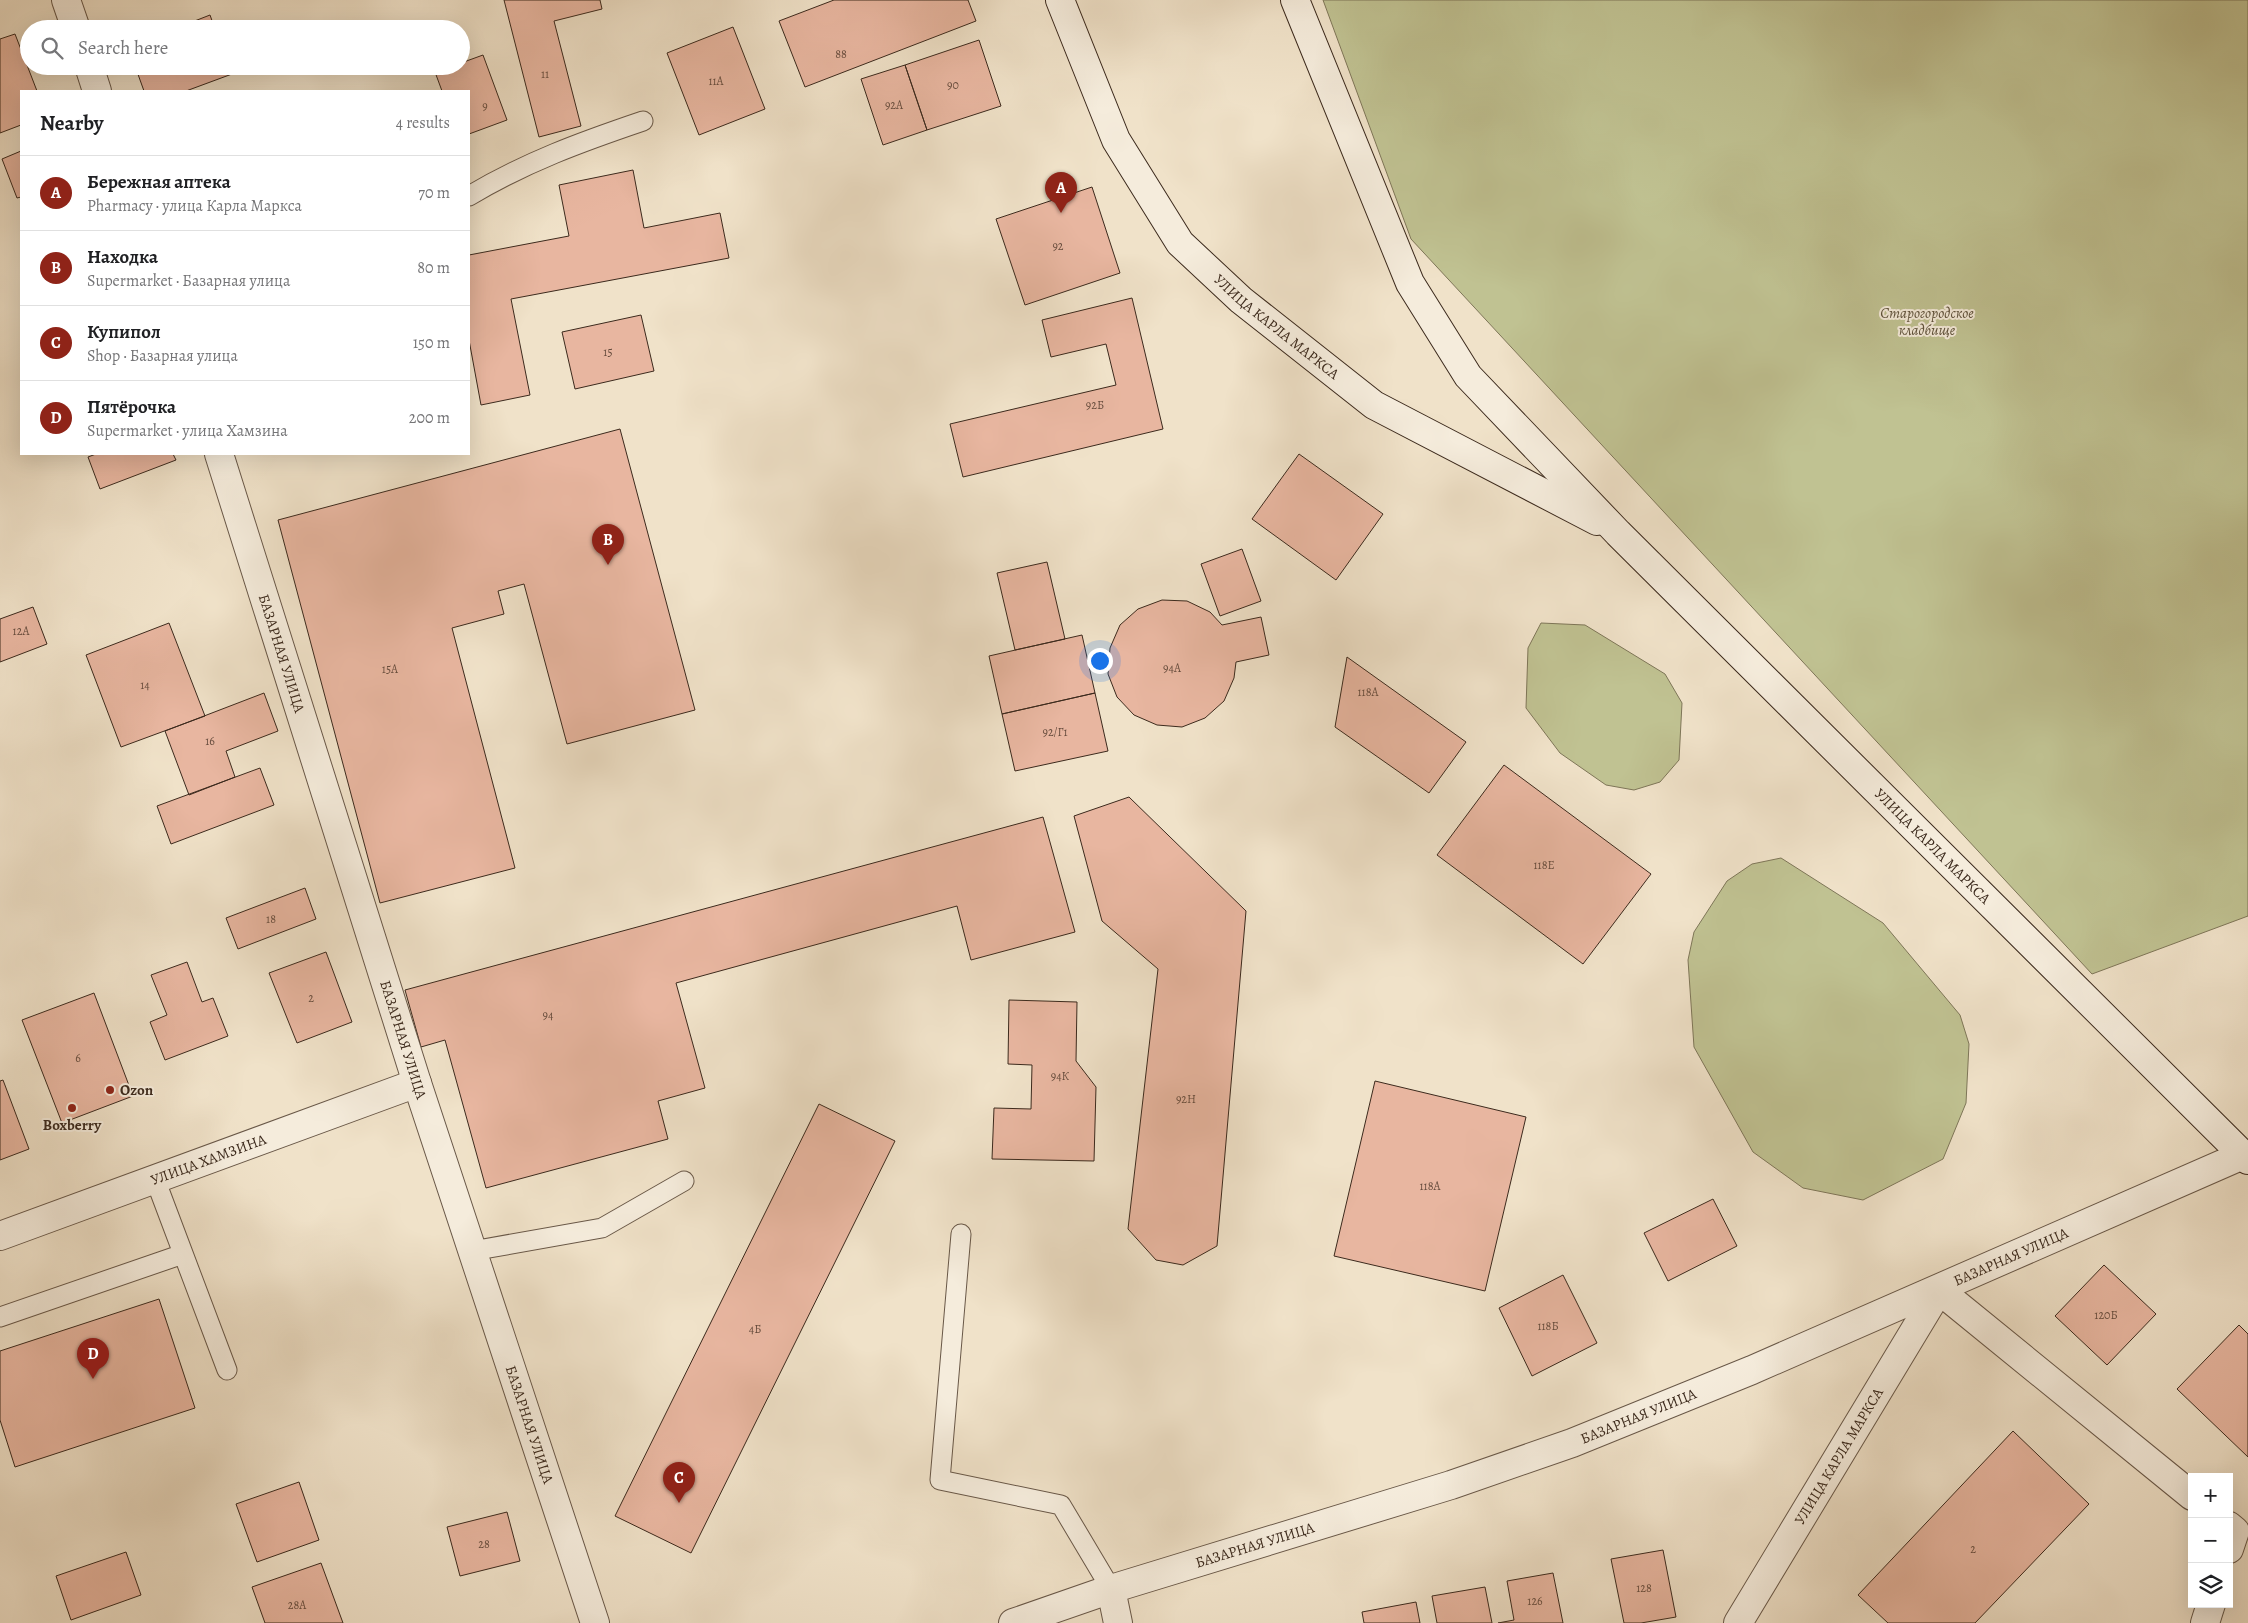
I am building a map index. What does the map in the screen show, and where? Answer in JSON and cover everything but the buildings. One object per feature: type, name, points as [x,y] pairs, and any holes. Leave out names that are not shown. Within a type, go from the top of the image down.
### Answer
[{"type":"street","points":[[66,0],[73,20]]},
{"type":"street","name":"УЛИЦА КАРЛА МАРКСА","points":[[1060,0],[1116,140],[1180,243],[1241,300],[1374,405],[1618,533]]},
{"type":"street","name":"УЛИЦА КАРЛА МАРКСА","points":[[1295,0],[1410,283],[1468,376],[1618,533],[2245,1158]]},
{"type":"street","points":[[92,75],[98,90]]},
{"type":"street","name":"БАЗАРНАЯ УЛИЦА","points":[[219,455],[417,1083],[594,1623]]},
{"type":"street","name":"УЛИЦА ХАМЗИНА","points":[[0,1236],[417,1083]]},
{"type":"street","name":"БАЗАРНАЯ УЛИЦА","points":[[1013,1623],[1112,1589],[1344,1518],[1572,1443],[1752,1370],[2245,1158]]},
{"type":"street","points":[[1939,1290],[2188,1493]]},
{"type":"street","name":"УЛИЦА КАРЛА МАРКСА","points":[[1738,1623],[1939,1290]]},
{"type":"street","points":[[1112,1589],[1118,1623]]},
{"type":"street","points":[[2205,1623],[2210,1608]]},
{"type":"lane","points":[[470,195],[503,175],[565,147],[643,121]]},
{"type":"lane","points":[[155,1179],[227,1370]]},
{"type":"lane","points":[[472,1251],[602,1228],[684,1181]]},
{"type":"lane","points":[[961,1234],[940,1480],[1061,1505],[1112,1589]]},
{"type":"lane","points":[[0,1317],[183,1254]]},
{"type":"green space","name":"Старогородское кладбище","points":[[1323,0],[2248,0],[2248,916],[2092,974],[1411,239]]},
{"type":"green space","points":[[1541,623],[1585,625],[1665,674],[1682,703],[1679,760],[1660,782],[1634,790],[1606,785],[1560,753],[1526,708],[1528,648]]},
{"type":"green space","points":[[1781,858],[1883,923],[1960,1015],[1969,1044],[1966,1103],[1943,1159],[1863,1200],[1803,1188],[1753,1152],[1694,1047],[1688,960],[1694,932],[1727,881],[1752,864]]},
{"type":"place","name":"Бережная аптека","points":[[1061,213]]},
{"type":"place","name":"Находка","points":[[608,565]]},
{"type":"place","name":"Ozon","points":[[110,1090]]},
{"type":"place","name":"Boxberry","points":[[72,1108]]},
{"type":"place","name":"Пятёрочка","points":[[93,1379]]},
{"type":"place","name":"Купипол","points":[[679,1503]]}]
